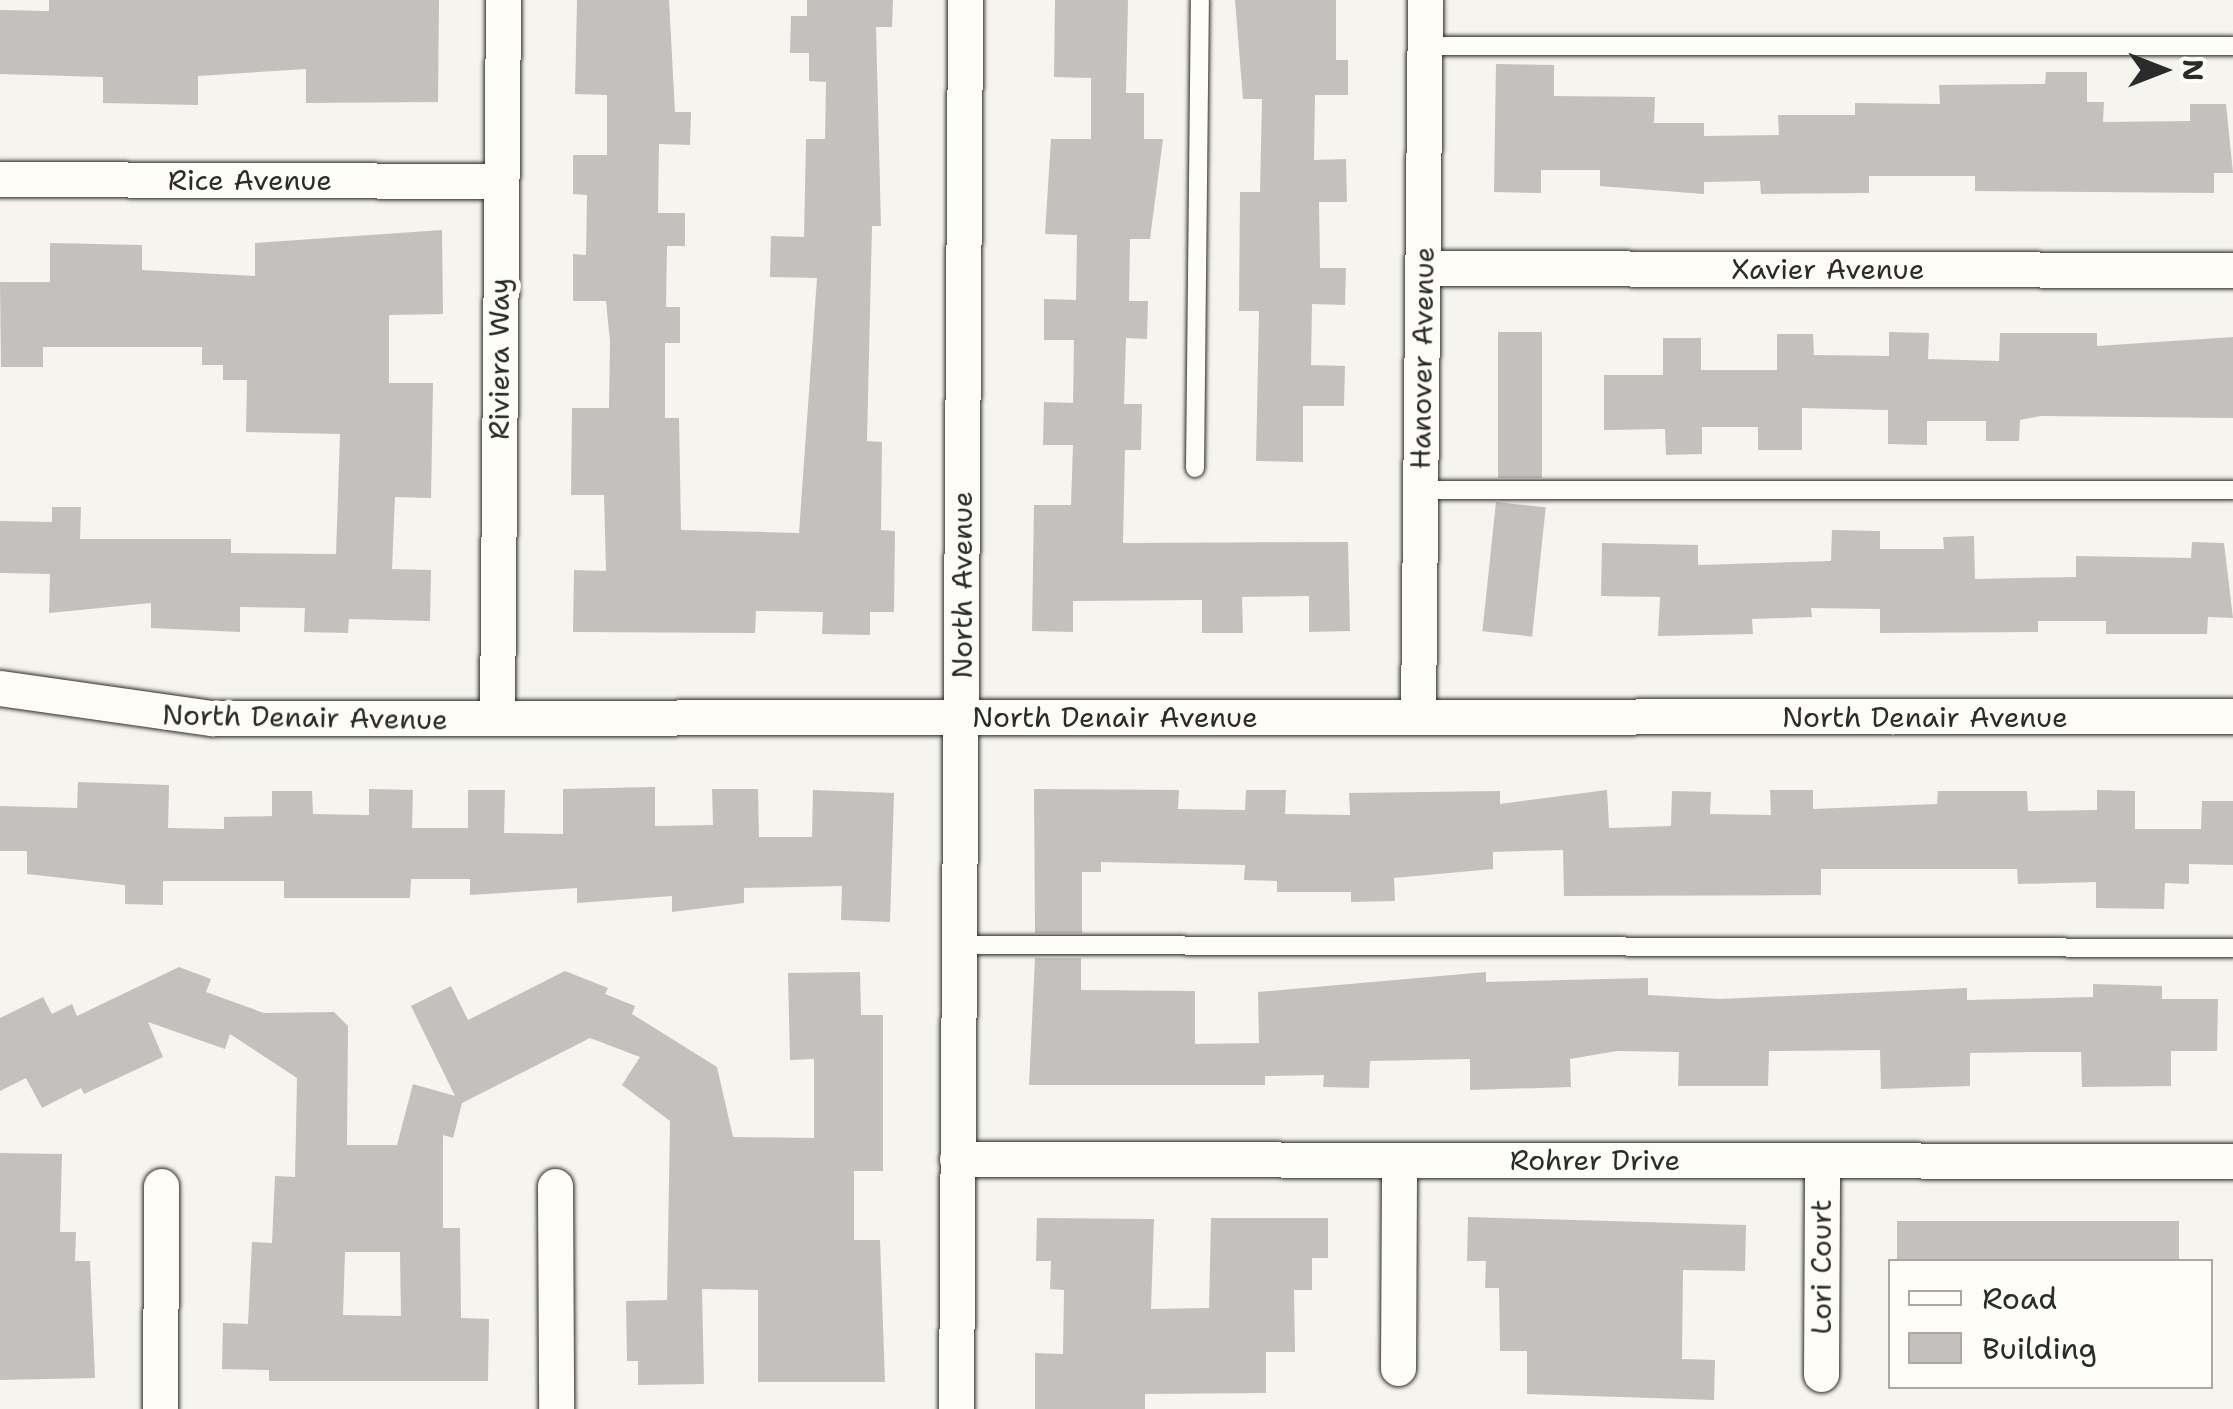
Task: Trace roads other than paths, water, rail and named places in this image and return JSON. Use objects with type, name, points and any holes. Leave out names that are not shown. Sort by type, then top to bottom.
[{"type":"street","name":"Riviera Way","points":[[498,718],[503,0]]},
{"type":"street","name":"North Avenue","points":[[956,1409],[965,0]]},
{"type":"street","name":"Hanover Avenue","points":[[1418,717],[1425,0]]},
{"type":"street","name":"Rice Avenue","points":[[0,179],[500,180]]},
{"type":"street","name":"Xavier Avenue","points":[[1423,268],[2233,270]]},
{"type":"street","name":"North Denair Avenue","points":[[0,688],[176,717],[2233,716]]},
{"type":"street","name":"Rohrer Drive","points":[[957,1159],[2233,1161]]},
{"type":"street","points":[[1398,1368],[1399,1160]]},
{"type":"street","name":"Lori Court","points":[[1820,1374],[1822,1160]]},
{"type":"street","points":[[160,1409],[161,1186]]},
{"type":"street","points":[[555,1186],[556,1409]]},
{"type":"lane","points":[[1194,468],[1200,0]]},
{"type":"lane","points":[[1424,46],[2233,46]]},
{"type":"lane","points":[[1420,490],[2233,490]]},
{"type":"lane","points":[[959,944],[2233,948]]}]
